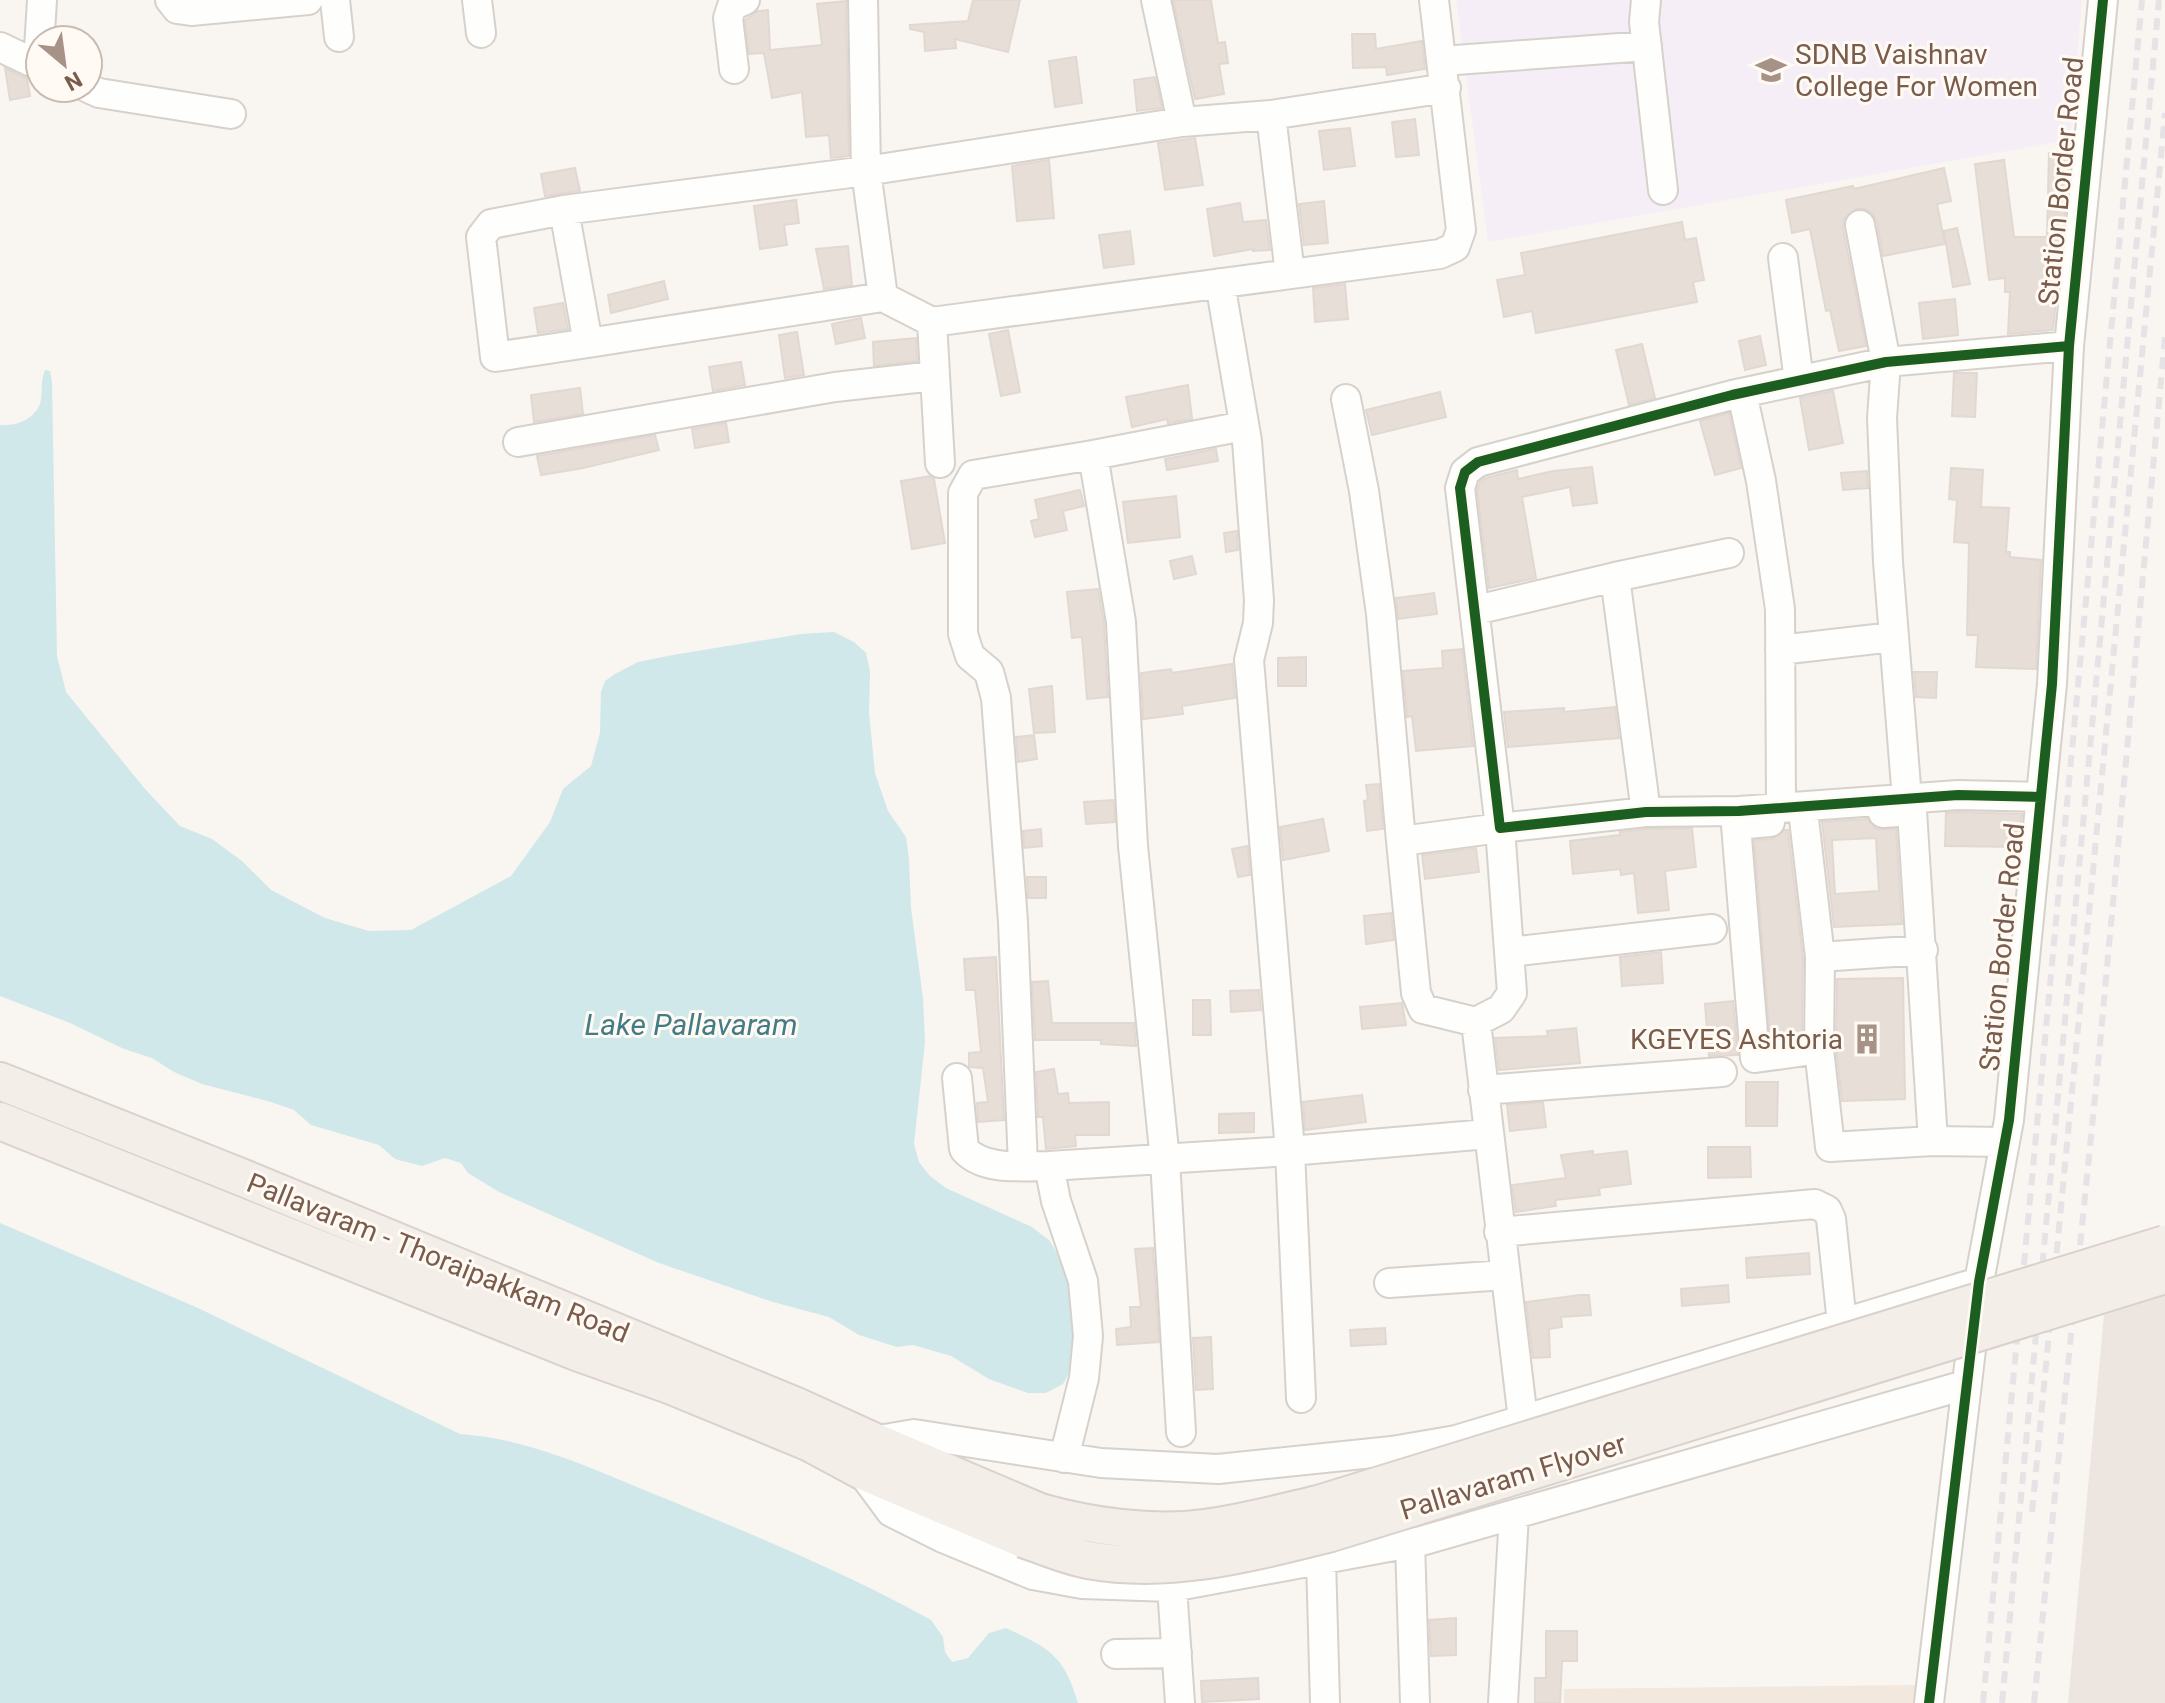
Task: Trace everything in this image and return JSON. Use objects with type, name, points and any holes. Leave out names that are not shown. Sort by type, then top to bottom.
[{"type":"main road","name":"Pallavaram - Thoraipakkam Road","points":[[0,1081],[796,1406],[866,1456]]},
{"type":"main road","name":"Pallavaram - Thoraipakkam Road","points":[[0,1121],[808,1442],[866,1456]]},
{"type":"main road","name":"Pallavaram Flyover","points":[[1031,1525],[1080,1523],[1124,1528],[1201,1528],[1289,1511],[2165,1245]]},
{"type":"main road","name":"Pallavaram Flyover","points":[[866,1456],[1031,1525],[1084,1560],[1126,1565],[1214,1561],[1331,1533],[2165,1275]]},
{"type":"street","points":[[41,24],[42,0]]},
{"type":"street","points":[[170,0],[177,9],[191,11],[308,0]]},
{"type":"street","points":[[335,0],[339,37]]},
{"type":"street","points":[[477,0],[481,33]]},
{"type":"street","points":[[734,69],[728,18],[732,6],[745,0]]},
{"type":"street","points":[[863,0],[866,171],[883,297]]},
{"type":"street","points":[[1156,0],[1182,122]]},
{"type":"street","points":[[1434,0],[1444,75],[1461,230],[1455,247],[1440,254],[932,322],[883,297],[495,357],[481,237],[491,224],[564,210],[866,171],[1182,122],[1271,115],[1444,75],[1647,46]]},
{"type":"street","points":[[1646,0],[1644,22],[1663,190]]},
{"type":"street","name":"Station Border Road","points":[[1929,1703],[1965,1385],[1979,1282],[2005,1142],[2041,797],[2052,684],[2069,346],[2103,0]]},
{"type":"street","points":[[0,47],[24,59]]},
{"type":"street","points":[[104,94],[231,114]]},
{"type":"street","points":[[1271,115],[1290,274]]},
{"type":"street","points":[[564,210],[588,343]]},
{"type":"street","points":[[1860,225],[1886,362],[1882,418],[1893,637],[1907,799]]},
{"type":"street","points":[[1783,258],[1799,381]]},
{"type":"street","points":[[1220,283],[1244,426],[1259,600],[1258,623],[1249,660],[1290,1151],[1301,1398]]},
{"type":"street","points":[[932,322],[940,463]]},
{"type":"street","points":[[1346,399],[1364,491],[1381,614],[1416,993],[1423,1009],[1476,1022],[1501,1009],[1512,993],[1500,828],[1460,488],[1465,472],[1478,462],[1742,393],[1886,362],[2069,346]]},
{"type":"street","points":[[518,442],[835,387],[934,376]]},
{"type":"street","points":[[1742,393],[1761,481],[1780,609],[1780,650],[1792,813],[1820,957],[1819,1049],[1830,1147],[1933,1141],[2005,1142]]},
{"type":"street","points":[[1064,1458],[1084,1378],[1088,1336],[1083,1281],[1056,1201],[1036,1166],[996,698],[989,672],[970,656],[963,634],[963,493],[973,475],[1244,426]]},
{"type":"street","points":[[1093,455],[1121,622],[1133,846],[1165,1160],[1181,1432]]},
{"type":"street","points":[[1476,610],[1729,553]]},
{"type":"street","points":[[1615,577],[1646,812]]},
{"type":"street","points":[[1780,650],[1893,637]]},
{"type":"street","points":[[1819,1049],[1755,1058],[1736,825],[1792,813],[1907,799],[1958,795],[2041,797]]},
{"type":"street","points":[[1401,841],[1646,812],[1912,811],[1933,1141]]},
{"type":"street","points":[[1509,952],[1712,929]]},
{"type":"street","points":[[1820,957],[1923,950]]},
{"type":"street","points":[[1476,1022],[1523,1420]]},
{"type":"street","points":[[1483,1090],[1722,1072]]},
{"type":"street","points":[[957,1078],[964,1149],[972,1158],[985,1163],[1036,1166],[1165,1160],[1488,1134]]},
{"type":"street","points":[[1499,1232],[1815,1204],[1827,1210],[1831,1219],[1842,1323]]},
{"type":"street","points":[[2165,1229],[2159,1230],[2165,1245]]},
{"type":"street","points":[[1389,1283],[1505,1275]]},
{"type":"street","points":[[1965,1385],[1410,1543],[1172,1587],[1082,1584],[1033,1575],[943,1538],[891,1512],[866,1456],[914,1434],[1064,1458],[1148,1467],[1218,1469],[1392,1451],[1456,1440],[1979,1282]]},
{"type":"street","points":[[1503,1703],[1514,1515]]},
{"type":"street","points":[[1410,1543],[1415,1703]]},
{"type":"street","points":[[1321,1559],[1325,1703]]},
{"type":"street","points":[[1172,1587],[1180,1703]]},
{"type":"street","points":[[1116,1654],[1177,1653]]},
{"type":"shaded area","name":"SDNB Vaishnav College For Women","points":[[1456,0],[2082,0],[2070,140],[1488,242]]},
{"type":"shaded area","points":[[2165,1296],[2165,1703],[2068,1703],[2104,1315]]},
{"type":"shaded area","points":[[1920,1685],[1919,1703],[1564,1703],[1564,1689]]},
{"type":"water","name":"Lake Pallavaram","points":[[45,370],[50,371],[52,382],[57,656],[66,692],[145,789],[180,826],[212,839],[242,861],[271,890],[325,918],[369,931],[411,930],[511,876],[550,822],[563,789],[591,766],[600,733],[601,692],[605,681],[638,662],[801,634],[834,632],[854,642],[866,653],[870,671],[869,712],[875,773],[888,811],[906,837],[911,908],[923,998],[925,1042],[914,1144],[919,1162],[930,1176],[946,1188],[1032,1227],[1050,1241],[1061,1261],[1072,1296],[1076,1339],[1071,1369],[1063,1384],[1046,1393],[1028,1393],[989,1379],[951,1356],[913,1345],[897,1347],[859,1335],[829,1317],[773,1302],[659,1263],[499,1192],[468,1173],[461,1163],[445,1158],[422,1166],[395,1159],[379,1145],[311,1125],[294,1110],[271,1102],[202,1084],[152,1058],[0,996],[0,425],[18,423],[33,414],[40,404]]},
{"type":"water","points":[[0,1223],[198,1308],[460,1434],[514,1443],[567,1459],[835,1571],[931,1620],[943,1637],[945,1652],[952,1662],[968,1658],[989,1633],[1006,1628],[1053,1655],[1067,1674],[1078,1703],[0,1703]]},
{"type":"building","points":[[973,0],[1020,0],[1008,52],[955,39],[956,48],[925,51],[924,32],[910,29],[910,25],[968,21]]},
{"type":"building","points":[[1173,0],[1211,0],[1218,43],[1225,42],[1228,63],[1219,64],[1224,94],[1195,99]]},
{"type":"building","points":[[846,1],[849,156],[831,158],[829,135],[806,137],[802,92],[772,98],[764,53],[749,54],[745,20],[758,11],[768,10],[770,50],[822,45],[817,4]]},
{"type":"building","points":[[1352,34],[1375,34],[1376,49],[1422,41],[1425,69],[1387,75],[1386,67],[1353,68]]},
{"type":"building","points":[[1076,57],[1082,103],[1055,107],[1049,61]]},
{"type":"building","points":[[5,68],[24,78],[24,97],[10,100]]},
{"type":"building","points":[[1155,77],[1162,108],[1137,111],[1134,80]]},
{"type":"building","points":[[1415,119],[1419,155],[1396,157],[1392,122]]},
{"type":"building","points":[[1350,128],[1355,166],[1324,170],[1319,131]]},
{"type":"building","points":[[1195,138],[1203,185],[1165,190],[1158,143]]},
{"type":"building","points":[[2049,153],[2071,154],[2053,330],[2008,334],[2010,292],[2005,292],[2005,278],[1989,280],[1975,164],[2004,160],[2014,237],[2047,237]]},
{"type":"building","points":[[1049,160],[1054,218],[1017,221],[1012,166]]},
{"type":"building","points":[[575,168],[580,191],[545,196],[541,174]]},
{"type":"building","points":[[1944,168],[1951,201],[1937,204],[1945,244],[1883,256],[1877,222],[1872,213],[1856,209],[1844,219],[1843,228],[1866,346],[1839,351],[1830,310],[1826,311],[1810,229],[1792,233],[1786,200],[1853,186],[1854,189]]},
{"type":"building","points":[[796,200],[799,223],[784,225],[787,245],[760,249],[754,206]]},
{"type":"building","points":[[1324,201],[1328,243],[1304,245],[1299,204]]},
{"type":"building","points":[[1240,203],[1243,222],[1266,220],[1270,250],[1253,249],[1214,256],[1207,209]]},
{"type":"building","points":[[1682,222],[1685,240],[1696,238],[1704,280],[1693,282],[1697,302],[1536,333],[1532,311],[1504,317],[1497,280],[1525,275],[1521,253]]},
{"type":"building","points":[[1957,228],[1970,284],[1953,287],[1944,231]]},
{"type":"building","points":[[1130,231],[1134,264],[1104,268],[1099,235]]},
{"type":"building","points":[[848,246],[852,285],[824,289],[816,249]]},
{"type":"building","points":[[664,281],[668,299],[611,313],[608,295]]},
{"type":"building","points":[[1345,284],[1348,319],[1315,322],[1313,288]]},
{"type":"building","points":[[1955,299],[1958,335],[1923,339],[1919,303]]},
{"type":"building","points":[[563,303],[568,329],[538,333],[534,308]]},
{"type":"building","points":[[861,318],[865,338],[836,344],[832,324]]},
{"type":"building","points":[[1008,330],[1020,392],[1001,396],[989,334]]},
{"type":"building","points":[[797,332],[804,375],[785,378],[779,335]]},
{"type":"building","points":[[1760,336],[1766,365],[1745,370],[1739,341]]},
{"type":"building","points":[[916,338],[917,361],[874,366],[873,342]]},
{"type":"building","points":[[1642,344],[1655,398],[1629,405],[1616,350]]},
{"type":"building","points":[[741,362],[745,385],[713,391],[709,367]]},
{"type":"building","points":[[1954,373],[1977,373],[1975,417],[1952,416]]},
{"type":"building","points":[[1188,385],[1192,419],[1168,423],[1167,419],[1132,427],[1126,397]]},
{"type":"building","points":[[580,388],[583,414],[534,422],[531,395]]},
{"type":"building","points":[[1833,391],[1843,443],[1809,450],[1800,398]]},
{"type":"building","points":[[1440,392],[1446,417],[1372,435],[1366,410]]},
{"type":"building","points":[[1729,413],[1741,468],[1715,475],[1700,421]]},
{"type":"building","points":[[726,423],[729,442],[695,448],[692,429]]},
{"type":"building","points":[[655,435],[659,450],[541,475],[537,456]]},
{"type":"building","points":[[1216,449],[1218,461],[1167,470],[1165,459]]},
{"type":"building","points":[[1592,467],[1597,503],[1573,506],[1570,487],[1522,497],[1536,578],[1489,588],[1477,490],[1480,482],[1517,470],[1518,479]]},
{"type":"building","points":[[1951,468],[1983,470],[1981,507],[2009,508],[2006,552],[2010,552],[2010,557],[2041,560],[2036,669],[1976,667],[1978,635],[1967,635],[1969,543],[1954,542],[1957,500],[1949,499]]},
{"type":"building","points":[[1867,471],[1868,488],[1843,490],[1841,473]]},
{"type":"building","points":[[930,476],[934,479],[945,543],[912,549],[901,481]]},
{"type":"building","points":[[1080,490],[1084,506],[1063,511],[1067,530],[1035,537],[1031,521],[1039,519],[1035,500]]},
{"type":"building","points":[[1176,496],[1180,537],[1128,543],[1123,502]]},
{"type":"building","points":[[1237,531],[1238,550],[1226,552],[1224,533]]},
{"type":"building","points":[[1192,556],[1196,574],[1174,579],[1170,561]]},
{"type":"building","points":[[1098,589],[1104,624],[1108,697],[1087,699],[1082,637],[1072,638],[1067,592]]},
{"type":"building","points":[[1434,593],[1437,614],[1398,619],[1396,598]]},
{"type":"building","points":[[1462,649],[1473,746],[1416,751],[1412,716],[1407,717],[1403,671],[1443,668],[1442,651]]},
{"type":"building","points":[[1306,657],[1306,686],[1278,686],[1278,658]]},
{"type":"building","points":[[1232,664],[1235,698],[1182,706],[1183,714],[1143,719],[1141,673],[1171,669],[1172,673]]},
{"type":"building","points":[[1914,672],[1937,672],[1936,698],[1916,697]]},
{"type":"building","points":[[1052,686],[1055,732],[1034,733],[1029,689]]},
{"type":"building","points":[[1615,707],[1619,738],[1508,747],[1504,712],[1564,708],[1564,712]]},
{"type":"building","points":[[1034,735],[1037,759],[1018,762],[1016,737]]},
{"type":"building","points":[[1379,784],[1383,829],[1367,831],[1366,785]]},
{"type":"building","points":[[1114,800],[1115,822],[1086,824],[1084,802]]},
{"type":"building","points":[[1946,813],[2022,814],[2019,847],[1945,846]]},
{"type":"building","points":[[1323,819],[1329,851],[1283,860],[1280,827]]},
{"type":"building","points":[[1867,819],[1876,829],[1896,829],[1902,924],[1834,927],[1822,822]],"holes":[[[1876,838],[1879,891],[1835,894],[1832,840]]]},
{"type":"building","points":[[1692,828],[1696,867],[1665,871],[1669,910],[1638,913],[1634,873],[1621,875],[1620,869],[1573,874],[1570,841],[1647,829]]},
{"type":"building","points":[[1041,829],[1042,846],[1024,848],[1023,831]]},
{"type":"building","points":[[1788,830],[1803,958],[1802,1034],[1770,1039],[1754,840],[1772,839]]},
{"type":"building","points":[[1248,846],[1250,875],[1238,877],[1232,849]]},
{"type":"building","points":[[1476,848],[1479,872],[1425,879],[1422,855]]},
{"type":"building","points":[[1027,877],[1046,877],[1046,898],[1028,898]]},
{"type":"building","points":[[1391,913],[1394,940],[1366,944],[1364,916]]},
{"type":"building","points":[[1661,952],[1663,983],[1622,986],[1620,957]]},
{"type":"building","points":[[996,957],[1004,1120],[978,1122],[977,1103],[988,1102],[983,1068],[969,1067],[969,1053],[981,1052],[975,990],[966,990],[964,959]]},
{"type":"building","name":"KGEYES Ashtoria","points":[[1903,978],[1905,1099],[1842,1101],[1836,1048],[1837,979]]},
{"type":"building","points":[[1048,981],[1052,1023],[1134,1023],[1136,1046],[1101,1044],[1101,1040],[1035,1040],[1032,982]]},
{"type":"building","points":[[1259,990],[1261,1010],[1231,1012],[1230,991]]},
{"type":"building","points":[[1193,1000],[1210,1000],[1211,1035],[1193,1035]]},
{"type":"building","points":[[1733,1001],[1738,1055],[1709,1056],[1705,1004]]},
{"type":"building","points":[[1402,1003],[1406,1025],[1362,1029],[1360,1007]]},
{"type":"building","points":[[1576,1028],[1580,1063],[1499,1070],[1495,1038],[1548,1036],[1547,1031]]},
{"type":"building","points":[[1054,1069],[1058,1094],[1068,1093],[1069,1103],[1109,1102],[1109,1135],[1075,1135],[1076,1146],[1046,1149],[1043,1117],[1038,1117],[1036,1072]]},
{"type":"building","points":[[1746,1082],[1778,1082],[1777,1126],[1746,1126]]},
{"type":"building","points":[[1362,1095],[1366,1122],[1305,1130],[1303,1102]]},
{"type":"building","points":[[1543,1102],[1546,1127],[1510,1131],[1507,1105]]},
{"type":"building","points":[[1254,1113],[1254,1132],[1219,1133],[1219,1114]]},
{"type":"building","points":[[1708,1147],[1750,1147],[1751,1177],[1708,1178]]},
{"type":"building","points":[[1593,1151],[1593,1155],[1627,1151],[1631,1184],[1599,1188],[1600,1195],[1555,1200],[1556,1206],[1516,1212],[1512,1185],[1566,1178],[1561,1155]]},
{"type":"building","points":[[1153,1248],[1159,1342],[1117,1345],[1116,1329],[1131,1327],[1130,1307],[1141,1307],[1135,1249]]},
{"type":"building","points":[[1809,1253],[1810,1274],[1747,1278],[1746,1258]]},
{"type":"building","points":[[1728,1285],[1729,1302],[1682,1306],[1681,1289]]},
{"type":"building","points":[[1589,1295],[1591,1315],[1561,1317],[1562,1327],[1549,1329],[1550,1357],[1533,1358],[1526,1302]]},
{"type":"building","points":[[1385,1328],[1386,1344],[1351,1346],[1350,1330]]},
{"type":"building","points":[[1211,1337],[1213,1389],[1196,1390],[1193,1338]]},
{"type":"building","points":[[1456,1618],[1456,1655],[1431,1656],[1429,1620]]},
{"type":"building","points":[[1546,1631],[1577,1631],[1577,1661],[1562,1661],[1560,1703],[1535,1703],[1535,1678],[1546,1678]]},
{"type":"building","points":[[1258,1678],[1259,1699],[1202,1702],[1201,1681]]},
{"type":"railway","points":[[1983,1703],[2142,0]]},
{"type":"railway","points":[[2002,1703],[2159,0]]},
{"type":"railway","points":[[2032,1512],[2165,113]]},
{"type":"railway","points":[[2034,1703],[2096,1087],[2165,337]]},
{"type":"cycle path","points":[[1929,1703],[1979,1282],[2009,1120],[2052,684],[2069,346],[2103,0]]},
{"type":"cycle path","points":[[2041,797],[1958,795],[1739,811],[1646,812],[1500,828],[1460,488],[1465,472],[1478,462],[1732,395],[1886,362],[2069,346]]},
{"type":"place","name":"SDNB Vaishnav College For Women","points":[[1771,70]]},
{"type":"place","name":"KGEYES Ashtoria","points":[[1867,1039]]}]
